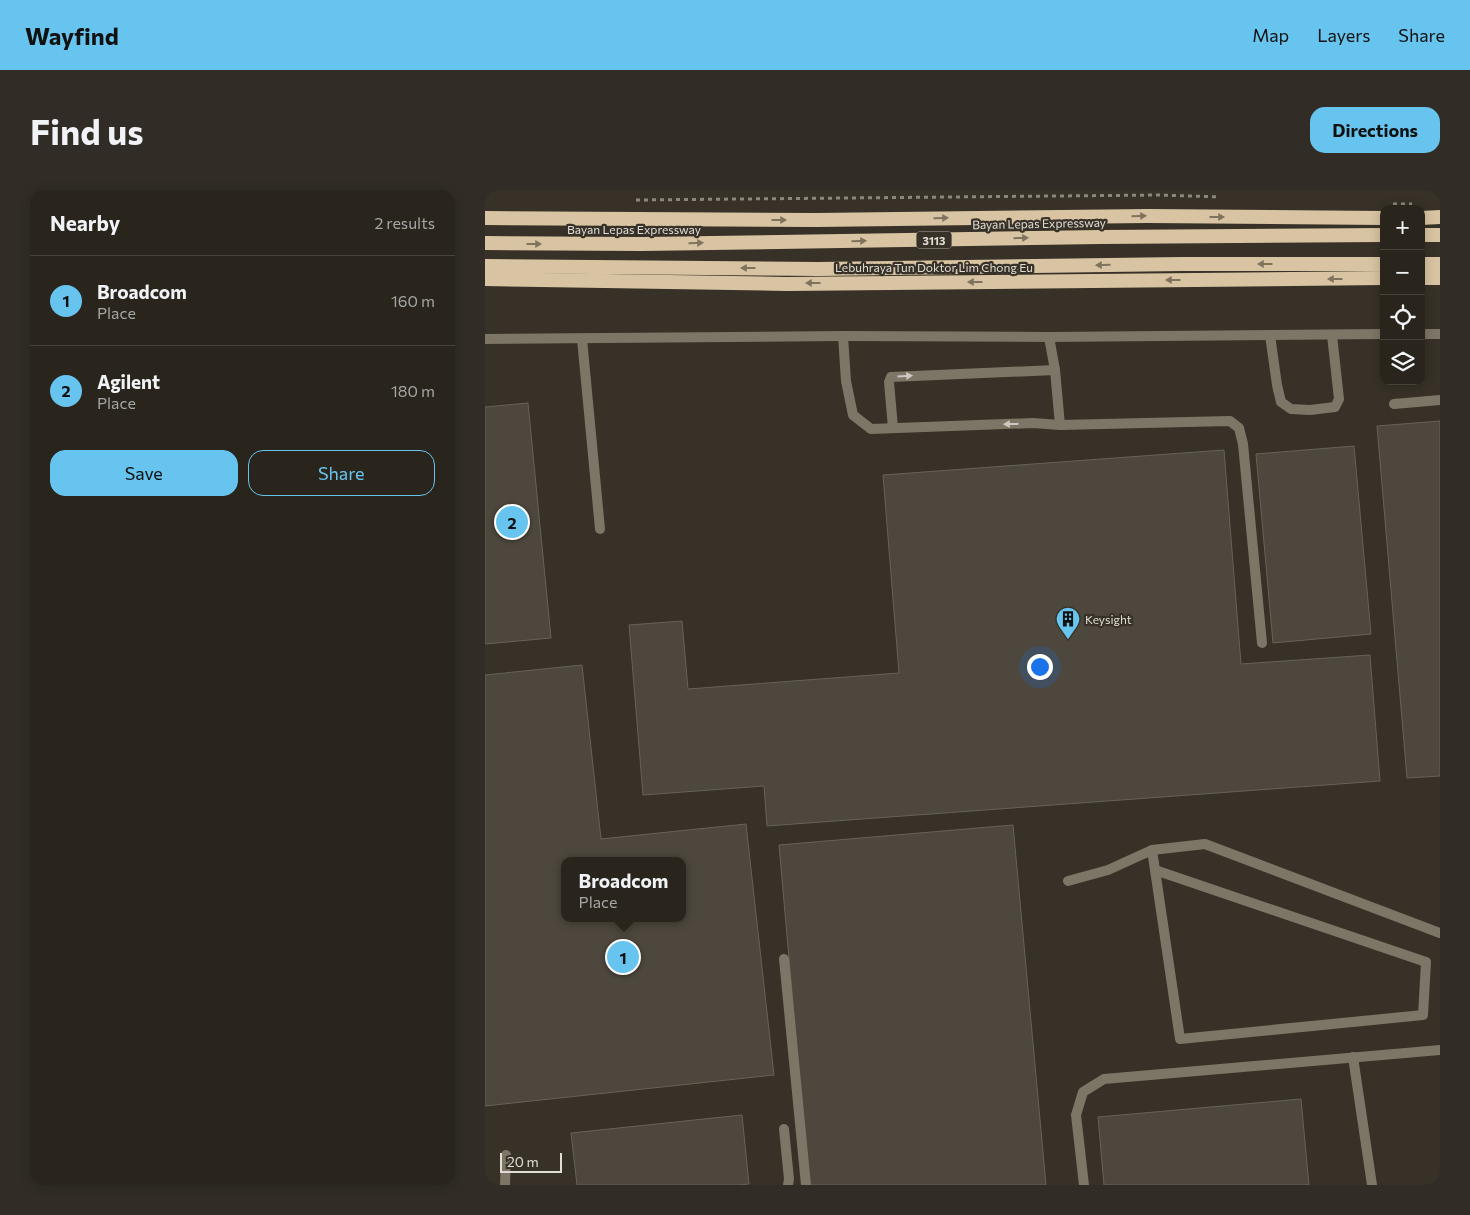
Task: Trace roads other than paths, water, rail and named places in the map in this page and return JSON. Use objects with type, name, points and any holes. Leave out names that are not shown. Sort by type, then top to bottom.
[{"type":"highway","name":"3113","points":[[485,218],[816,220],[1380,211]]},
{"type":"highway","points":[[1425,218],[1440,217]]},
{"type":"highway","name":"Bayan Lepas Expressway","points":[[485,243],[641,244],[1380,235]]},
{"type":"highway","points":[[1425,235],[1440,235]]},
{"type":"highway","name":"3113","points":[[485,266],[818,269],[1181,264],[1380,264]]},
{"type":"highway","points":[[1425,264],[1440,264]]},
{"type":"highway","name":"Lebuhraya Tun Doktor Lim Chong Eu","points":[[485,279],[787,284],[1380,278]]},
{"type":"highway","points":[[1425,278],[1440,278]]},
{"type":"street","points":[[485,339],[1380,334]]},
{"type":"street","points":[[1425,334],[1440,334]]},
{"type":"street","points":[[1270,335],[1281,402],[1291,409],[1310,410],[1335,407],[1339,399],[1332,335]]},
{"type":"street","points":[[843,336],[845,381],[853,415],[871,429],[1014,424],[1060,425],[1230,421],[1239,428],[1243,444],[1262,643]]},
{"type":"street","points":[[1049,337],[1055,370],[1060,425]]},
{"type":"street","points":[[582,339],[600,529]]},
{"type":"street","points":[[893,428],[889,382],[891,377],[1055,370]]},
{"type":"street","points":[[1394,404],[1440,400]]},
{"type":"street","points":[[1068,881],[1108,870],[1152,850],[1205,844],[1440,933]]},
{"type":"street","points":[[1152,850],[1180,1039],[1423,1015],[1426,962],[1155,870]]},
{"type":"street","points":[[783,959],[806,1185]]},
{"type":"street","points":[[1085,1185],[1076,1114],[1083,1092],[1104,1079],[1440,1050]]},
{"type":"street","points":[[1353,1057],[1372,1185]]},
{"type":"street","points":[[784,1129],[788,1185]]},
{"type":"street","points":[[505,1185],[506,1155]]},
{"type":"place","name":"Agilent","points":[[512,522]]},
{"type":"place","name":"Keysight","points":[[1068,640]]},
{"type":"place","name":"Broadcom","points":[[623,957]]}]
